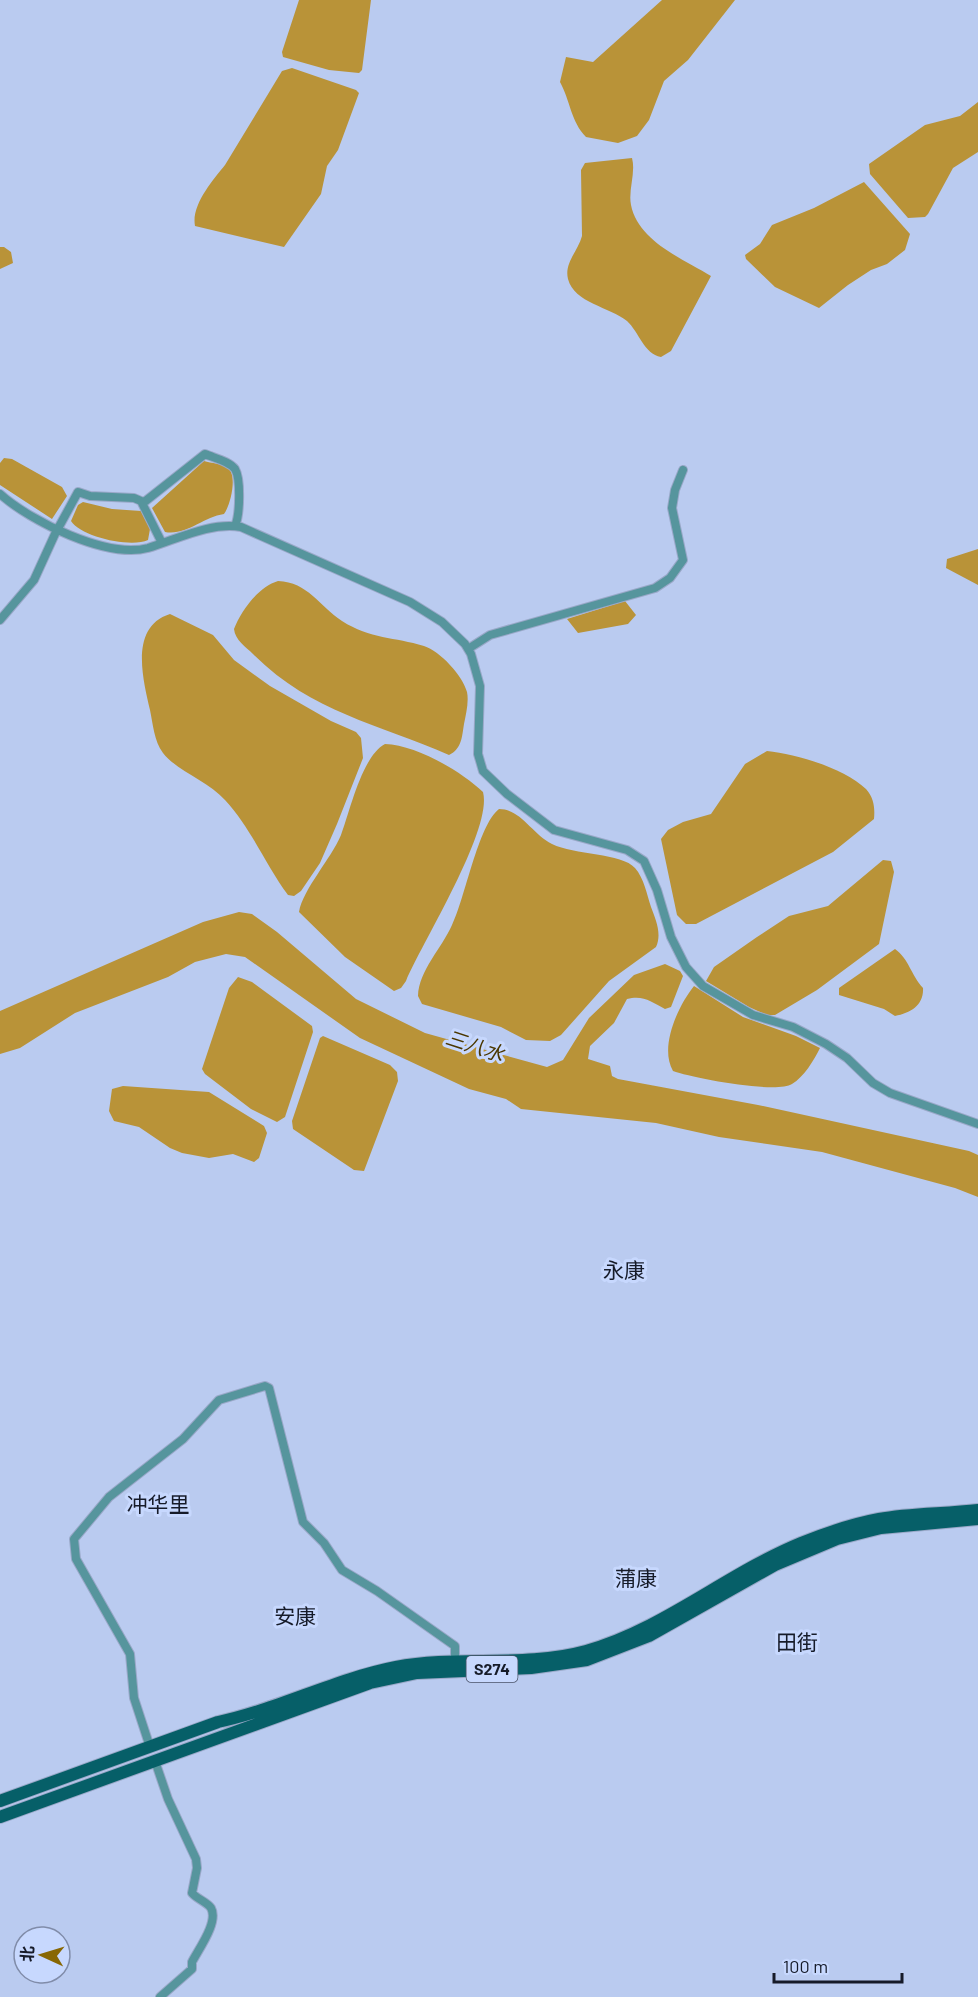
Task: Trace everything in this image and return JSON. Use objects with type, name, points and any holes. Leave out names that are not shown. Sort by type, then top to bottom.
[{"type":"main road","name":"S274","points":[[0,1801],[218,1722],[252,1715],[368,1674],[416,1664],[530,1659],[584,1651],[645,1628],[770,1557],[834,1531],[879,1519],[978,1509]]},
{"type":"main road","name":"S274","points":[[0,1817],[348,1689],[396,1676],[435,1671],[531,1668],[587,1660],[649,1636],[775,1565],[837,1539],[880,1528],[978,1519]]},
{"type":"main road","points":[[150,1746],[154,1761]]},
{"type":"street","points":[[143,503],[205,454],[228,464],[236,472],[240,509],[235,526]]},
{"type":"street","points":[[468,649],[490,635],[655,588],[670,578],[683,560],[683,548],[672,508],[675,490],[683,470]]},
{"type":"street","points":[[0,620],[34,580],[78,492],[90,496],[134,498],[143,503],[162,543]]},
{"type":"street","points":[[0,494],[13,504],[58,529],[111,548],[140,549],[218,525],[235,526],[410,602],[442,622],[468,649],[480,686],[477,748],[483,771],[507,794],[554,831],[627,850],[644,861],[657,890],[671,937],[695,979],[710,992],[753,1015],[793,1027],[826,1044],[847,1058],[867,1078],[890,1093],[978,1124]]},
{"type":"street","points":[[150,1746],[134,1698],[130,1654],[76,1559],[74,1539],[109,1497],[183,1439],[219,1400],[228,1395],[265,1386],[269,1388],[303,1522],[324,1543],[342,1570],[377,1591],[455,1646],[455,1661]]},
{"type":"street","points":[[154,1761],[168,1799],[196,1859],[197,1868],[192,1893],[210,1906],[212,1912],[211,1925],[192,1962],[192,1969],[160,1997]]},
{"type":"shaded area","points":[[299,0],[371,0],[362,70],[359,73],[329,70],[283,57],[282,52]]},
{"type":"shaded area","points":[[662,0],[735,0],[688,60],[664,81],[649,120],[637,136],[618,143],[586,137],[577,125],[560,82],[566,57],[593,62]]},
{"type":"shaded area","points":[[292,68],[359,93],[338,150],[327,166],[321,194],[284,247],[195,226],[196,210],[204,193],[225,165],[282,71]]},
{"type":"shaded area","points":[[978,102],[978,152],[953,168],[925,217],[908,218],[870,174],[869,164],[925,125],[960,116]]},
{"type":"shaded area","points":[[632,158],[630,193],[635,218],[652,239],[663,248],[711,276],[671,351],[661,357],[650,352],[627,321],[577,294],[567,273],[582,236],[581,170],[585,163]]},
{"type":"shaded area","points":[[864,182],[910,234],[905,250],[887,264],[871,270],[819,308],[775,287],[746,259],[745,255],[760,244],[772,225],[814,208]]},
{"type":"shaded area","points":[[0,247],[11,252],[13,263],[0,269]]},
{"type":"shaded area","points":[[4,458],[12,459],[62,487],[67,496],[52,519],[0,485],[0,463]]},
{"type":"shaded area","points":[[204,461],[228,468],[231,472],[233,484],[231,498],[224,514],[187,529],[165,532],[152,508]]},
{"type":"shaded area","points":[[83,502],[112,509],[141,511],[150,529],[148,540],[130,543],[107,540],[76,527],[71,521],[78,505]]},
{"type":"shaded area","points":[[978,549],[978,585],[946,568],[947,559]]},
{"type":"shaded area","points":[[278,581],[288,582],[305,590],[352,627],[424,646],[444,659],[461,679],[467,692],[463,733],[457,749],[449,755],[346,715],[298,690],[275,674],[244,646],[235,633],[237,622],[257,594]]},
{"type":"shaded area","points":[[625,601],[636,615],[628,624],[578,633],[567,619]]},
{"type":"shaded area","points":[[170,614],[213,635],[234,660],[270,686],[331,721],[356,732],[361,738],[363,758],[337,824],[320,863],[301,891],[294,896],[288,895],[243,822],[225,800],[169,759],[158,743],[144,684],[142,655],[149,630],[157,621]]},
{"type":"shaded area","points":[[385,744],[410,749],[437,760],[483,792],[483,809],[478,832],[468,858],[406,981],[401,988],[394,991],[345,957],[299,912],[311,884],[341,835],[363,772],[377,750]]},
{"type":"shaded area","points":[[767,751],[819,763],[857,781],[871,796],[874,819],[833,852],[696,924],[686,924],[677,915],[661,839],[668,830],[683,822],[711,814],[745,764]]},
{"type":"shaded area","points":[[499,809],[514,813],[545,840],[561,848],[620,859],[629,863],[641,877],[658,927],[656,947],[609,981],[561,1035],[550,1041],[526,1040],[501,1027],[422,1004],[418,996],[422,977],[448,934],[457,913],[478,846],[491,818]]},
{"type":"shaded area","points":[[883,860],[891,861],[894,872],[879,944],[817,990],[775,1015],[767,1015],[706,981],[714,967],[757,937],[789,916],[828,906]]},
{"type":"shaded area","points":[[239,912],[252,914],[277,932],[356,999],[425,1033],[547,1067],[563,1060],[589,1018],[634,975],[665,964],[680,971],[683,976],[671,1007],[665,1009],[643,999],[627,999],[614,1023],[590,1046],[588,1059],[610,1066],[612,1076],[618,1079],[758,1105],[969,1151],[978,1155],[978,1197],[955,1188],[822,1152],[719,1137],[656,1123],[521,1109],[506,1099],[469,1089],[360,1038],[245,957],[226,954],[195,962],[168,977],[75,1013],[20,1048],[0,1054],[0,1011],[203,922]]},
{"type":"shaded area","points":[[895,949],[904,957],[923,988],[919,1004],[906,1013],[895,1016],[884,1009],[839,995],[839,988]]},
{"type":"shaded area","points":[[238,977],[252,982],[312,1026],[313,1032],[285,1117],[277,1122],[251,1109],[205,1074],[202,1069],[229,988]]},
{"type":"shaded area","points":[[694,986],[743,1017],[796,1036],[820,1048],[801,1077],[783,1087],[769,1087],[715,1081],[673,1071],[669,1061],[669,1039],[682,1004]]},
{"type":"shaded area","points":[[323,1036],[390,1065],[397,1072],[398,1081],[364,1171],[354,1170],[293,1129],[292,1121],[320,1038]]},
{"type":"shaded area","points":[[123,1086],[209,1092],[264,1126],[267,1133],[259,1158],[254,1162],[233,1154],[209,1158],[182,1153],[170,1148],[139,1127],[114,1121],[109,1111],[112,1089]]},
{"type":"district","name":"永康","points":[[624,1271]]},
{"type":"district","name":"冲华里","points":[[158,1505]]},
{"type":"district","name":"蒲康","points":[[636,1579]]},
{"type":"district","name":"安康","points":[[295,1617]]},
{"type":"district","name":"田街","points":[[797,1643]]},
{"type":"water label","name":"三八水","points":[[475,1046]]}]
